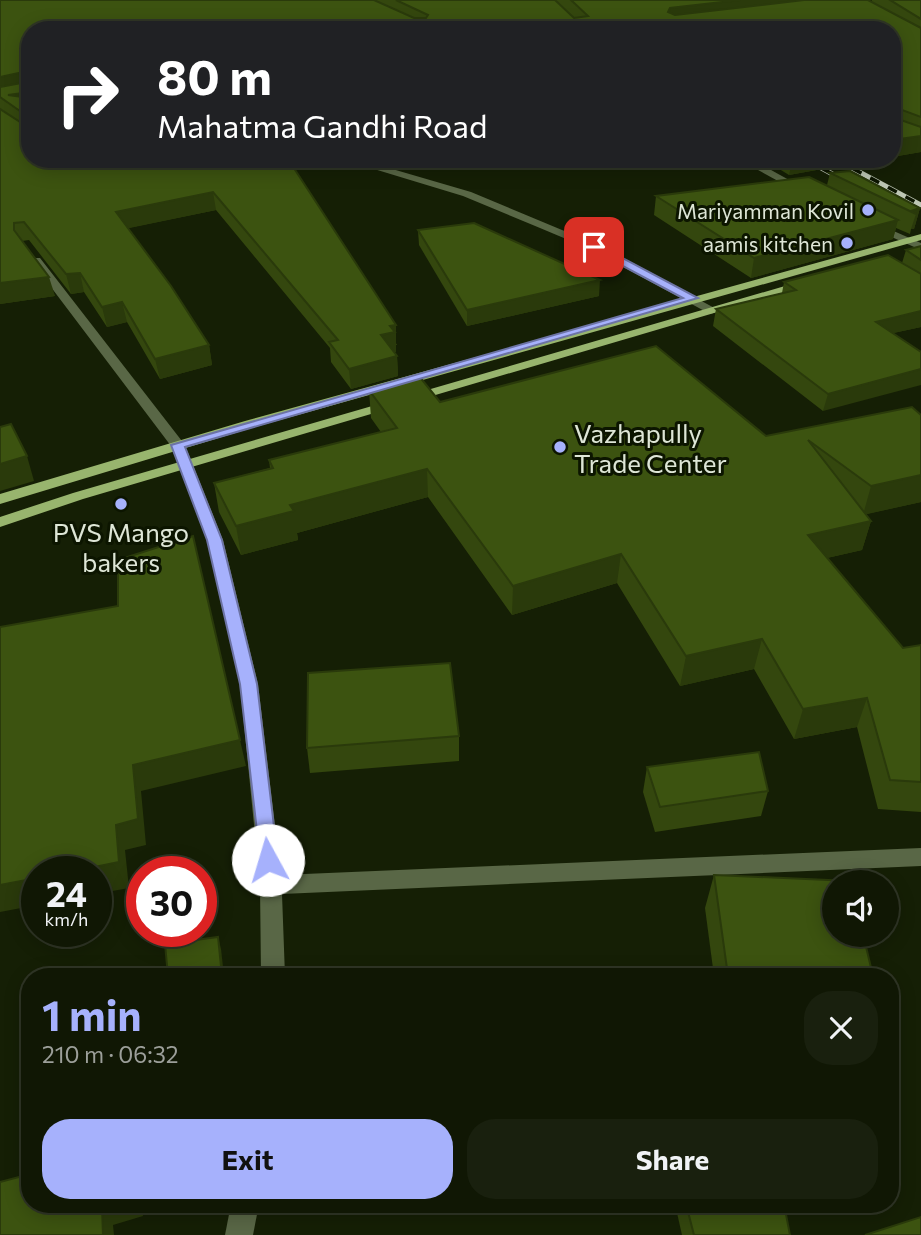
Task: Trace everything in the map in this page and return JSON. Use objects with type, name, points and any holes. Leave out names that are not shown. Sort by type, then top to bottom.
[{"type":"main road","points":[[0,499],[178,445],[692,298],[914,239]]},
{"type":"main road","points":[[0,522],[185,465],[832,278]]},
{"type":"street","points":[[377,168],[467,194],[594,247],[714,311]]},
{"type":"street","points":[[760,168],[812,195]]},
{"type":"street","points":[[860,218],[914,239],[921,247]]},
{"type":"street","points":[[25,245],[178,445],[215,540],[248,684],[271,885],[273,968]]},
{"type":"street","points":[[271,885],[921,857]]},
{"type":"street","points":[[239,1235],[243,1213]]},
{"type":"building","points":[[0,0],[374,0],[414,18],[426,18],[428,15],[396,0],[555,0],[574,18],[588,16],[571,0],[740,0],[670,8],[668,12],[675,15],[804,0],[868,0],[921,28],[921,117],[901,110],[901,21],[21,21],[21,72],[0,77]]},
{"type":"building","points":[[890,0],[921,0],[921,19]]},
{"type":"building","points":[[21,83],[21,93],[8,95],[21,97],[21,112],[0,97],[0,87]]},
{"type":"building","points":[[0,109],[21,122],[21,168],[294,168],[396,325],[390,326],[395,332],[381,335],[397,356],[349,369],[329,342],[338,340],[213,192],[116,212],[171,286],[209,345],[155,359],[122,302],[102,307],[80,273],[66,274],[24,222],[14,223],[14,230],[49,277],[0,283]]},
{"type":"building","points":[[901,120],[921,127],[921,136],[901,139]]},
{"type":"building","points":[[850,171],[920,208],[911,211],[916,214],[830,173]]},
{"type":"building","points":[[809,177],[898,220],[754,258],[656,196]]},
{"type":"building","points":[[474,223],[600,280],[467,310],[418,230]]},
{"type":"building","points":[[921,246],[921,260],[906,250]]},
{"type":"building","points":[[888,255],[921,274],[921,311],[876,322],[921,352],[921,369],[828,394],[716,309],[796,290],[784,282]]},
{"type":"building","points":[[656,346],[766,436],[912,407],[921,415],[921,475],[871,486],[808,440],[871,521],[808,535],[903,648],[921,645],[921,782],[890,780],[867,698],[803,709],[762,639],[686,656],[621,554],[513,586],[427,469],[290,505],[294,511],[236,526],[214,483],[273,468],[269,460],[397,428],[369,390],[419,376],[440,402]]},
{"type":"building","points":[[11,424],[27,456],[0,464],[0,427]]},
{"type":"building","points":[[193,536],[240,740],[133,765],[138,819],[116,825],[119,862],[112,863],[112,856],[21,856],[21,881],[0,885],[0,627],[118,606],[118,560]]},
{"type":"building","points":[[450,663],[459,736],[307,748],[308,673]]},
{"type":"building","points":[[759,752],[768,791],[660,807],[647,767]]},
{"type":"building","points":[[714,875],[822,880],[822,947],[866,947],[871,968],[727,968]]},
{"type":"building","points":[[218,937],[221,968],[167,968],[165,947],[217,947]]},
{"type":"building","points":[[21,1176],[21,1213],[102,1213],[103,1235],[0,1235],[0,1182]]},
{"type":"building","points":[[688,1213],[786,1213],[790,1235],[694,1235]]},
{"type":"building","points":[[921,1217],[921,1235],[865,1235]]},
{"type":"railway","points":[[821,168],[847,182]]},
{"type":"railway","points":[[852,168],[921,205]]},
{"type":"place","name":"Mariyamman Kovil","points":[[868,210]]},
{"type":"place","name":"aamis kitchen","points":[[847,243]]},
{"type":"place","name":"Vazhapully Trade Center","points":[[560,447]]},
{"type":"place","name":"PVS Mango bakers","points":[[121,504]]},
{"type":"route","points":[[268,860],[248,684],[215,540],[178,445],[692,298],[594,247]]}]
